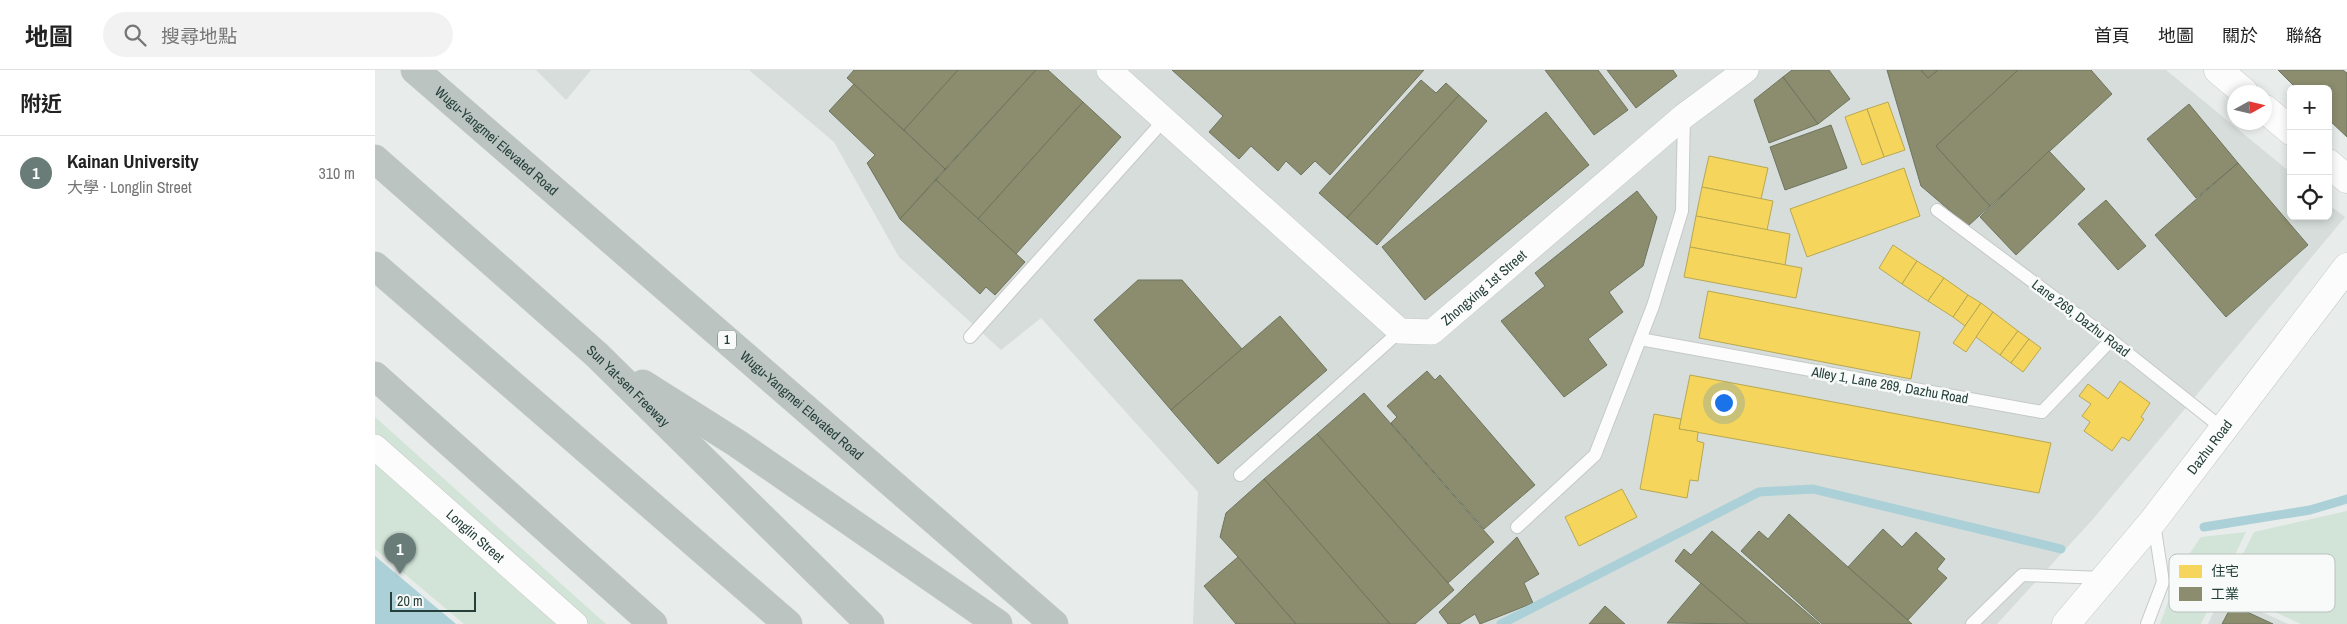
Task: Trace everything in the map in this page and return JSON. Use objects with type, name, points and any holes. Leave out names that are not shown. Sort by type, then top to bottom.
[{"type":"highway","name":"Wugu-Yangmei Elevated Road","points":[[415,70],[1050,620]]},
{"type":"highway","name":"Sun Yat-sen Freeway","points":[[375,159],[597,356],[870,624]]},
{"type":"highway","points":[[375,266],[788,624]]},
{"type":"highway","points":[[597,356],[739,444],[998,624]]},
{"type":"highway","points":[[375,376],[653,624]]},
{"type":"main road","points":[[2218,70],[2236,85]]},
{"type":"main road","points":[[2272,115],[2289,130]]},
{"type":"main road","points":[[2332,166],[2347,179]]},
{"type":"main road","name":"Dazhu Road","points":[[2066,624],[2153,521],[2222,428],[2347,268]]},
{"type":"street","points":[[1109,70],[1400,331]]},
{"type":"street","name":"Zhongxing 1st Street","points":[[1400,331],[1432,332],[1684,116],[1746,70]]},
{"type":"street","name":"Longlin Street","points":[[375,447],[575,624]]},
{"type":"lane","points":[[1517,527],[1595,455],[1653,306],[1682,211],[1684,116]]},
{"type":"lane","points":[[970,337],[1165,119]]},
{"type":"lane","name":"Lane 269, Dazhu Road","points":[[1937,210],[2111,340],[2222,428]]},
{"type":"lane","points":[[1240,475],[1400,331]]},
{"type":"lane","name":"Alley 1, Lane 269, Dazhu Road","points":[[1640,339],[2041,412],[2111,340]]},
{"type":"lane","points":[[2147,624],[2163,582],[2153,521]]},
{"type":"lane","points":[[1972,624],[2022,575],[2105,578]]},
{"type":"shaded area","points":[[536,70],[591,70],[566,100]]},
{"type":"shaded area","points":[[749,70],[2166,70],[2227,120],[2227,130],[2239,130],[2287,170],[2287,220],[2332,220],[2332,207],[2345,217],[2093,519],[1997,624],[1193,624],[1198,492],[1041,318],[1001,350],[899,257],[834,142]]},
{"type":"shaded area","points":[[2214,612],[2262,612],[2288,624],[2208,624]]},
{"type":"green space","points":[[375,417],[606,624],[464,624],[375,549]]},
{"type":"green space","points":[[2347,511],[2347,624],[2301,624],[2275,612],[2335,612],[2335,554],[2243,554],[2254,532]]},
{"type":"green space","points":[[2246,532],[2235,554],[2189,554],[2201,537]]},
{"type":"green space","points":[[2169,599],[2169,612],[2207,612],[2201,624],[2160,624]]},
{"type":"water","points":[[375,556],[456,624],[375,624]]},
{"type":"building: 住宅","points":[[1888,102],[1905,150],[1884,157],[1867,109]]},
{"type":"building: 住宅","points":[[1867,109],[1884,157],[1862,165],[1845,117]]},
{"type":"building: 住宅","points":[[1709,156],[1768,168],[1761,199],[1702,187]]},
{"type":"building: 住宅","points":[[1904,168],[1920,216],[1807,257],[1790,209]]},
{"type":"building: 住宅","points":[[1702,187],[1773,201],[1767,230],[1696,216]]},
{"type":"building: 住宅","points":[[1696,216],[1790,234],[1785,265],[1690,247]]},
{"type":"building: 住宅","points":[[1893,245],[1917,261],[1902,284],[1879,268]]},
{"type":"building: 住宅","points":[[1690,247],[1802,268],[1796,298],[1684,277]]},
{"type":"building: 住宅","points":[[1917,261],[1944,278],[1928,301],[1902,284]]},
{"type":"building: 住宅","points":[[1944,278],[1968,295],[1953,317],[1928,301]]},
{"type":"building: 住宅","points":[[1708,291],[1920,332],[1911,379],[1699,338]]},
{"type":"building: 住宅","points":[[1968,295],[1981,303],[1965,326],[1953,317]]},
{"type":"building: 住宅","points":[[1981,303],[1993,312],[1966,352],[1953,343]]},
{"type":"building: 住宅","points":[[1993,312],[2018,331],[2000,355],[1976,337]]},
{"type":"building: 住宅","points":[[2018,331],[2029,339],[2011,363],[2000,355]]},
{"type":"building: 住宅","points":[[2029,339],[2041,348],[2023,372],[2011,363]]},
{"type":"building: 住宅","points":[[1690,375],[2051,443],[2039,493],[1679,429]]},
{"type":"building: 住宅","points":[[2120,381],[2150,403],[2141,417],[2144,419],[2129,441],[2122,437],[2112,451],[2084,431],[2090,422],[2082,416],[2091,404],[2079,396],[2088,384],[2108,399]]},
{"type":"building: 住宅","points":[[1654,414],[1681,419],[1679,429],[1698,432],[1697,441],[1704,443],[1698,481],[1690,480],[1687,498],[1640,489]]},
{"type":"building: 住宅","points":[[1622,489],[1637,517],[1579,546],[1565,517]]},
{"type":"building: 工業","points":[[854,70],[958,70],[904,130],[847,78]]},
{"type":"building: 工業","points":[[958,70],[1036,70],[945,169],[904,130]]},
{"type":"building: 工業","points":[[1036,70],[1048,70],[1083,102],[978,219],[936,180]]},
{"type":"building: 工業","points":[[1172,70],[1424,70],[1330,175],[1315,161],[1301,175],[1286,161],[1278,171],[1251,146],[1239,159],[1209,132],[1223,116]]},
{"type":"building: 工業","points":[[1545,70],[1598,70],[1628,110],[1594,135]]},
{"type":"building: 工業","points":[[1607,70],[1673,70],[1677,76],[1636,108]]},
{"type":"building: 工業","points":[[1792,70],[1829,70],[1850,99],[1818,124],[1783,77]]},
{"type":"building: 工業","points":[[1887,70],[1921,70],[1928,78],[1938,70],[2018,70],[1936,146],[1990,206],[1968,226],[1921,186]]},
{"type":"building: 工業","points":[[1921,70],[1938,70],[1928,78]]},
{"type":"building: 工業","points":[[2018,70],[2091,70],[2112,94],[1990,206],[1936,146]]},
{"type":"building: 工業","points":[[2278,70],[2343,70],[2347,73],[2347,137],[2332,123],[2332,85],[2293,85]]},
{"type":"building: 工業","points":[[1783,77],[1818,124],[1769,143],[1754,100]]},
{"type":"building: 工業","points":[[1421,80],[1436,93],[1446,83],[1459,95],[1347,218],[1319,193]]},
{"type":"building: 工業","points":[[854,84],[945,169],[900,219],[867,163],[875,155],[829,111]]},
{"type":"building: 工業","points":[[1459,95],[1487,121],[1377,245],[1347,218]]},
{"type":"building: 工業","points":[[1083,102],[1121,137],[1016,254],[978,219]]},
{"type":"building: 工業","points":[[2189,104],[2238,163],[2196,198],[2147,139]]},
{"type":"building: 工業","points":[[1546,112],[1589,165],[1425,300],[1382,247]]},
{"type":"building: 工業","points":[[1831,125],[1847,168],[1785,190],[1770,147]]},
{"type":"building: 工業","points":[[2049,151],[2085,189],[2016,255],[1980,217]]},
{"type":"building: 工業","points":[[2238,163],[2308,245],[2226,317],[2155,235]]},
{"type":"building: 工業","points":[[936,180],[1025,262],[995,295],[986,287],[980,294],[900,219]]},
{"type":"building: 工業","points":[[1637,191],[1657,217],[1643,266],[1609,292],[1623,312],[1588,339],[1607,365],[1564,397],[1501,321],[1545,286],[1535,273]]},
{"type":"building: 工業","points":[[2106,200],[2146,246],[2118,270],[2078,224]]},
{"type":"building: 工業","points":[[1138,280],[1182,280],[1242,349],[1171,410],[1094,320]]},
{"type":"building: 工業","points":[[1280,316],[1327,370],[1218,464],[1171,410]]},
{"type":"building: 工業","points":[[1427,371],[1435,380],[1440,375],[1535,485],[1484,529],[1391,423],[1397,417],[1387,406]]},
{"type":"building: 工業","points":[[1364,393],[1494,542],[1448,583],[1317,434]]},
{"type":"building: 工業","points":[[1317,434],[1454,590],[1415,624],[1390,624],[1264,479]]},
{"type":"building: 工業","points":[[1264,479],[1390,624],[1296,624],[1220,537],[1226,513]]},
{"type":"building: 工業","points":[[1789,514],[1912,624],[1822,624],[1741,551],[1759,531],[1768,539]]},
{"type":"building: 工業","points":[[1883,529],[1902,547],[1916,532],[1945,559],[1937,569],[1947,578],[1908,620],[1848,567]]},
{"type":"building: 工業","points":[[1712,531],[1820,624],[1748,624],[1675,561],[1684,549],[1691,555]]},
{"type":"building: 工業","points":[[1517,537],[1539,574],[1524,583],[1533,603],[1480,624],[1475,614],[1459,624],[1448,624],[1439,612]]},
{"type":"building: 工業","points":[[1238,557],[1296,624],[1236,624],[1204,586]]},
{"type":"building: 工業","points":[[1701,583],[1748,624],[1667,623]]},
{"type":"building: 工業","points":[[1605,606],[1625,624],[1589,624]]},
{"type":"building: 工業","points":[[2228,612],[2247,612],[2273,624],[2222,624]]},
{"type":"waterway","points":[[1501,624],[1759,492],[1813,489],[2061,549]]},
{"type":"waterway","points":[[2204,527],[2310,510],[2347,499]]},
{"type":"place","name":"Kainan University","points":[[400,574]]}]
